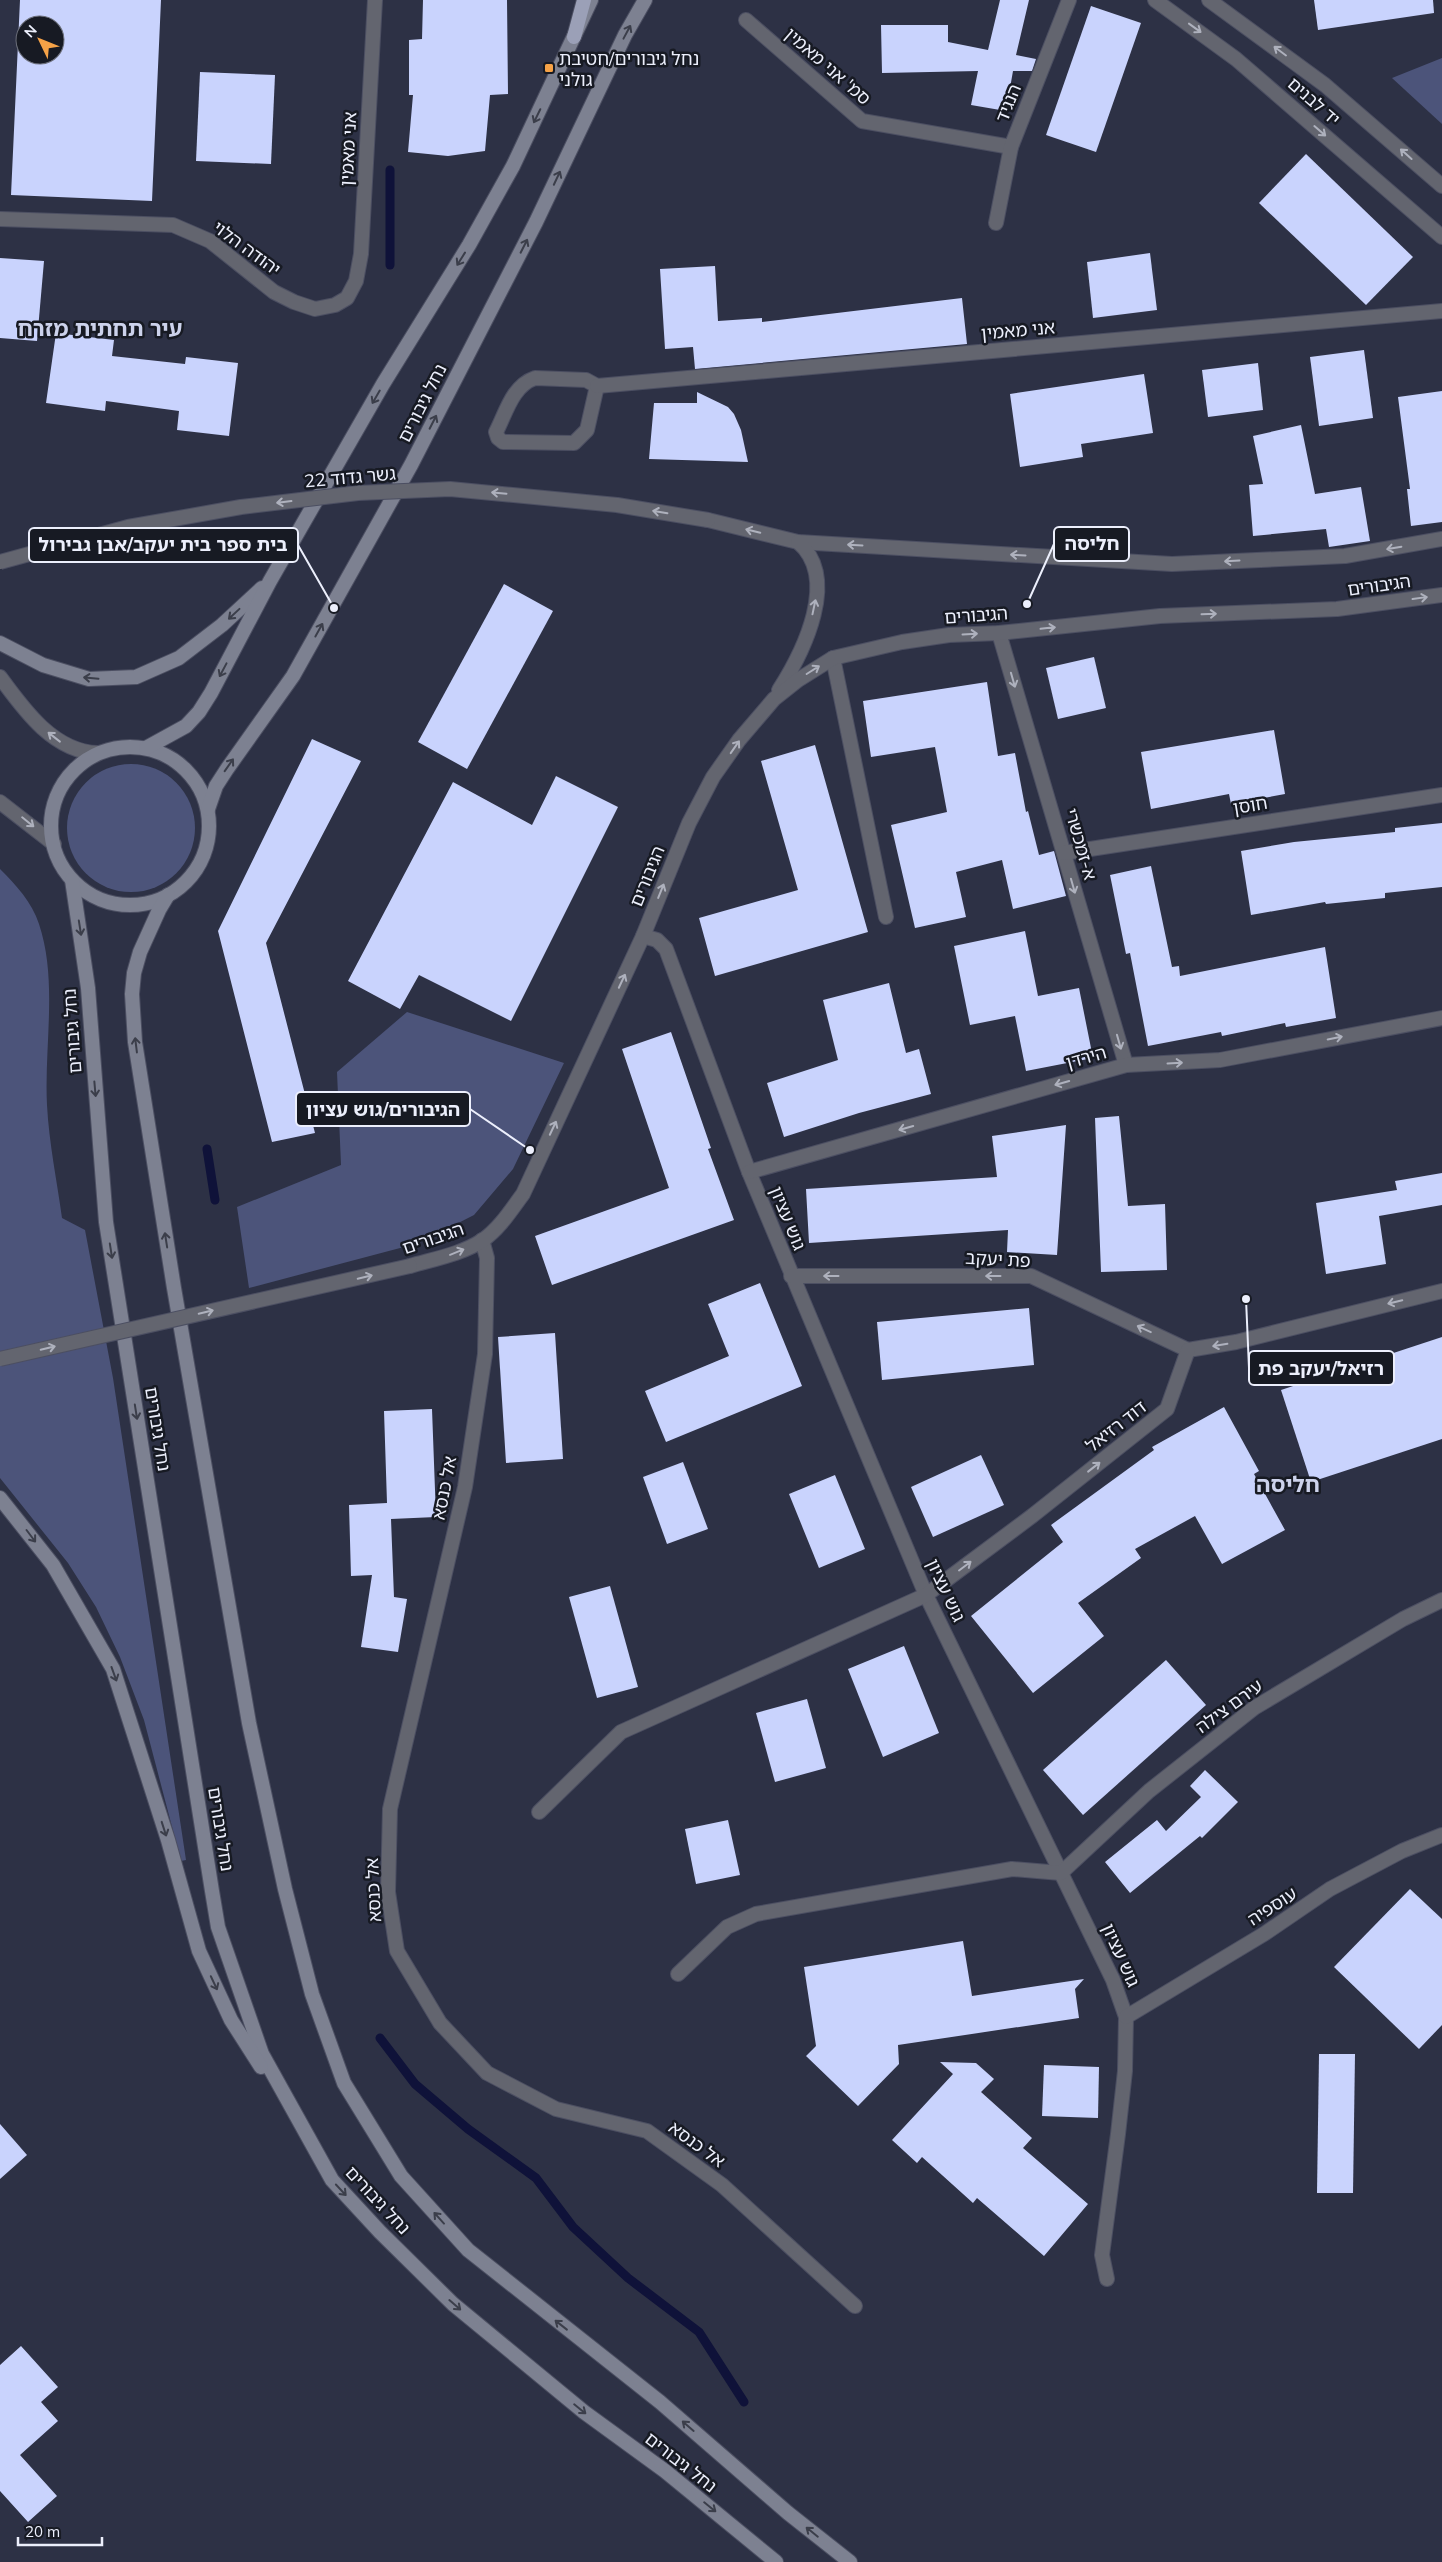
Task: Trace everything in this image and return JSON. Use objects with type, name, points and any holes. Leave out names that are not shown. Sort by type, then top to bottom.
[{"type":"highway","points":[[574,38],[584,0]]},
{"type":"main road","points":[[146,748],[186,726],[199,712],[270,581],[383,384],[469,245],[512,166],[591,0]]},
{"type":"main road","name":"נחל גיבורים","points":[[208,809],[216,786],[227,768],[293,676],[410,465],[536,222],[625,35],[645,0]]},
{"type":"main road","points":[[0,643],[43,665],[89,679],[136,677],[179,658],[222,625],[270,581]]},
{"type":"main road","points":[[122,747],[146,748],[168,756],[186,769],[200,787],[208,809],[209,823],[205,852],[190,877],[168,895],[154,901],[132,905],[109,902],[88,893],[72,880],[61,863],[54,844],[52,814],[63,784],[84,761],[98,754],[122,747]]},
{"type":"main road","name":"נחל גיבורים","points":[[72,880],[88,988],[106,1222],[218,1926],[262,2054],[332,2180],[380,2232],[453,2304],[584,2412],[665,2471],[776,2562]]},
{"type":"main road","name":"נחל גיבורים","points":[[168,895],[140,952],[134,973],[132,994],[135,1042],[176,1298],[249,1723],[285,1889],[312,1994],[344,2083],[401,2176],[468,2250],[660,2402],[788,2513],[850,2562]]},
{"type":"main road","points":[[0,1498],[53,1565],[113,1669],[168,1840],[199,1951],[231,2020],[314,2150]]},
{"type":"street","name":"אני מאמין","points":[[347,298],[356,281],[361,254],[375,0]]},
{"type":"street","name":"הנגיד","points":[[996,223],[1011,147],[1069,0]]},
{"type":"street","name":"יד לבנים","points":[[1155,0],[1236,59],[1442,237]]},
{"type":"street","name":"יד לבנים","points":[[1209,0],[1325,85],[1442,186]]},
{"type":"street","name":"סמ' אני מאמין","points":[[746,20],[862,120],[1011,147]]},
{"type":"street","name":"יהודה הלוי","points":[[0,219],[173,225],[210,241],[274,292],[294,302],[315,309],[334,305],[347,298]]},
{"type":"street","name":"אני מאמין","points":[[597,386],[1442,311]]},
{"type":"street","points":[[535,378],[586,380],[597,386],[587,430],[574,442],[503,442],[498,438],[496,432],[516,392],[528,381],[535,378]]},
{"type":"street","name":"גשר גדוד 22","points":[[0,562],[128,526],[241,507],[358,493],[450,489],[617,505],[708,520]]},
{"type":"street","name":"הגיבורים","points":[[708,520],[798,542],[1172,564],[1345,556],[1442,540]]},
{"type":"street","points":[[774,698],[796,660],[815,607],[818,578],[816,568],[812,557],[798,542]]},
{"type":"street","name":"הגיבורים","points":[[0,1359],[410,1266],[455,1253],[482,1240],[504,1220],[523,1194],[643,936],[689,823],[713,778],[739,740],[774,698],[833,658],[902,642],[949,635],[999,633],[1160,616],[1337,609],[1442,595]]},
{"type":"street","name":"א-זמכשרי","points":[[999,633],[1126,1065]]},
{"type":"street","points":[[833,658],[886,918]]},
{"type":"street","points":[[0,677],[29,713],[53,737],[83,753],[98,754]]},
{"type":"street","name":"חוסן","points":[[1064,853],[1442,795]]},
{"type":"street","points":[[0,802],[54,844]]},
{"type":"street","name":"גוש עציון","points":[[643,936],[657,940],[666,949],[749,1172],[926,1595],[1113,1980],[1126,2017],[1125,2071],[1102,2255],[1107,2279]]},
{"type":"street","name":"הירדן","points":[[749,1172],[1126,1065],[1220,1060],[1442,1018]]},
{"type":"street","name":"אל כנסא","points":[[482,1240],[486,1258],[485,1354],[465,1487],[390,1809],[388,1892],[396,1951],[440,2023],[487,2073],[556,2109],[647,2131],[722,2185],[855,2306]]},
{"type":"street","name":"פת יעקב","points":[[791,1276],[1031,1276],[1188,1350]]},
{"type":"street","points":[[1188,1350],[1236,1342],[1442,1290]]},
{"type":"street","name":"דוד רזיאל","points":[[539,1812],[621,1732],[926,1595],[1032,1516],[1167,1409],[1188,1350]]},
{"type":"street","name":"עירם צילה","points":[[1061,1873],[1149,1792],[1254,1708],[1403,1619],[1442,1600]]},
{"type":"street","name":"עוספיה","points":[[1126,2017],[1264,1934],[1330,1890],[1402,1852],[1442,1835]]},
{"type":"street","points":[[678,1974],[727,1927],[756,1914],[1012,1869],[1061,1873]]},
{"type":"shaded area","points":[[1442,58],[1442,124],[1392,78]]},
{"type":"shaded area","points":[[131,764],[144,765],[156,769],[176,783],[190,803],[194,815],[194,841],[190,853],[176,873],[156,887],[144,891],[131,892],[118,891],[106,887],[86,873],[72,853],[68,841],[67,828],[68,815],[72,803],[86,783],[106,769],[118,765]]},
{"type":"shaded area","points":[[0,869],[28,901],[36,916],[45,946],[49,991],[47,1105],[53,1162],[62,1218],[85,1230],[113,1378],[186,1860],[181,1861],[144,1720],[120,1657],[96,1607],[68,1563],[0,1478]]},
{"type":"shaded area","points":[[407,1012],[564,1063],[513,1169],[474,1215],[419,1243],[249,1288],[237,1207],[341,1165],[337,1072]]},
{"type":"building","points":[[20,0],[161,0],[152,201],[11,195],[17,65],[65,65],[65,15],[19,15]]},
{"type":"building","points":[[423,0],[507,0],[508,94],[490,95],[485,151],[448,156],[408,152],[413,95],[409,95],[409,40],[422,39]]},
{"type":"building","points":[[1000,0],[1029,0],[1016,55],[1036,59],[1032,71],[1013,71],[1006,111],[971,105],[978,71],[882,73],[881,25],[948,25],[948,42],[988,50]]},
{"type":"building","points":[[1314,0],[1433,0],[1434,13],[1318,30]]},
{"type":"building","points":[[1091,6],[1141,23],[1096,152],[1046,135]]},
{"type":"building","points":[[200,72],[275,75],[271,164],[196,161]]},
{"type":"building","points":[[1306,154],[1413,257],[1366,305],[1259,203]]},
{"type":"building","points":[[1150,253],[1157,310],[1093,318],[1087,262]]},
{"type":"building","points":[[0,258],[44,261],[37,341],[0,338]]},
{"type":"building","points":[[715,266],[718,321],[762,318],[762,322],[962,298],[967,344],[695,369],[693,347],[665,349],[660,269]]},
{"type":"building","points":[[56,333],[114,340],[112,356],[185,364],[186,357],[238,363],[229,436],[177,430],[179,411],[106,401],[105,411],[46,403]]},
{"type":"building","points":[[1364,350],[1373,418],[1319,426],[1310,357]]},
{"type":"building","points":[[1258,363],[1263,410],[1208,417],[1202,370]]},
{"type":"building","points":[[1144,374],[1153,433],[1081,444],[1083,457],[1020,467],[1010,394]]},
{"type":"building","points":[[1442,391],[1442,522],[1411,526],[1407,489],[1410,489],[1398,397]]},
{"type":"building","points":[[697,392],[728,407],[734,414],[741,430],[748,462],[649,459],[654,403],[697,403]]},
{"type":"building","points":[[1301,425],[1315,494],[1361,487],[1370,541],[1329,547],[1326,529],[1253,536],[1249,485],[1263,484],[1253,436]]},
{"type":"building","points":[[504,584],[553,611],[467,769],[418,742]]},
{"type":"building","points":[[1094,657],[1106,708],[1058,719],[1046,668]]},
{"type":"building","points":[[987,682],[998,756],[1015,753],[1026,812],[1028,811],[1039,855],[1054,851],[1066,896],[1013,909],[1002,860],[956,872],[966,917],[915,928],[891,825],[947,812],[935,747],[871,757],[863,701]]},
{"type":"building","points":[[1274,730],[1285,794],[1231,804],[1229,794],[1151,809],[1141,752]]},
{"type":"building","points":[[312,739],[361,761],[266,943],[315,1133],[272,1142],[218,931]]},
{"type":"building","points":[[815,745],[868,932],[715,976],[699,918],[798,890],[761,761]]},
{"type":"building","points":[[556,776],[618,807],[511,1021],[419,975],[400,1009],[348,981],[453,782],[532,825]]},
{"type":"building","points":[[1442,823],[1442,887],[1385,893],[1385,898],[1326,904],[1325,902],[1251,915],[1241,851],[1294,842],[1395,832],[1395,828]]},
{"type":"building","points":[[1151,866],[1172,967],[1179,966],[1180,976],[1325,947],[1336,1018],[1286,1027],[1285,1023],[1222,1036],[1221,1032],[1148,1046],[1130,953],[1126,954],[1110,875]]},
{"type":"building","points":[[1025,931],[1038,996],[1079,988],[1093,1058],[1026,1071],[1015,1016],[970,1025],[954,946]]},
{"type":"building","points":[[889,983],[906,1053],[919,1049],[931,1094],[859,1113],[784,1137],[767,1083],[838,1060],[823,1000]]},
{"type":"building","points":[[671,1032],[711,1148],[708,1149],[734,1220],[552,1285],[535,1236],[669,1188],[622,1049]]},
{"type":"building","points":[[1119,1116],[1128,1206],[1165,1204],[1167,1270],[1101,1272],[1095,1118]]},
{"type":"building","points":[[1066,1125],[1057,1255],[1007,1252],[1008,1230],[809,1243],[806,1189],[997,1177],[992,1136]]},
{"type":"building","points":[[1442,1173],[1442,1205],[1379,1216],[1386,1264],[1326,1274],[1316,1203],[1397,1190],[1395,1181]]},
{"type":"building","points":[[760,1283],[802,1386],[666,1442],[645,1391],[729,1356],[708,1304]]},
{"type":"building","points":[[1029,1308],[1034,1365],[882,1380],[877,1322]]},
{"type":"building","points":[[555,1333],[563,1459],[506,1463],[498,1337]]},
{"type":"building","points":[[1442,1337],[1442,1439],[1311,1482],[1281,1390]]},
{"type":"building","points":[[1224,1407],[1259,1471],[1254,1474],[1285,1530],[1222,1564],[1195,1516],[1135,1549],[1141,1558],[1078,1603],[1104,1636],[1033,1693],[971,1616],[1063,1542],[1051,1525],[1154,1450],[1152,1447]]},
{"type":"building","points":[[432,1409],[436,1517],[391,1519],[394,1597],[407,1599],[398,1652],[361,1647],[372,1575],[351,1576],[349,1505],[387,1503],[384,1411]]},
{"type":"building","points":[[981,1455],[1004,1505],[933,1537],[911,1487]]},
{"type":"building","points":[[683,1462],[708,1529],[667,1544],[643,1477]]},
{"type":"building","points":[[835,1475],[865,1549],[819,1568],[789,1494]]},
{"type":"building","points":[[610,1586],[638,1687],[597,1698],[569,1597]]},
{"type":"building","points":[[904,1646],[939,1733],[883,1757],[848,1669]]},
{"type":"building","points":[[1166,1660],[1206,1705],[1083,1815],[1043,1770]]},
{"type":"building","points":[[807,1699],[826,1768],[775,1782],[756,1713]]},
{"type":"building","points":[[1205,1770],[1238,1802],[1202,1838],[1200,1836],[1130,1893],[1105,1862],[1157,1820],[1166,1831],[1201,1797],[1190,1786]]},
{"type":"building","points":[[728,1820],[740,1875],[696,1884],[685,1829]]},
{"type":"building","points":[[1410,1889],[1442,1919],[1442,2025],[1419,2049],[1334,1967]]},
{"type":"building","points":[[963,1941],[972,1996],[1084,1979],[1075,1989],[1079,2018],[898,2045],[899,2064],[858,2106],[806,2056],[816,2046],[804,1967]]},
{"type":"building","points":[[1319,2054],[1355,2054],[1353,2193],[1317,2193]]},
{"type":"building","points":[[940,2062],[976,2063],[994,2079],[981,2092],[1032,2138],[1023,2148],[1088,2204],[1044,2256],[977,2198],[973,2203],[922,2157],[917,2163],[892,2140],[953,2074]]},
{"type":"building","points":[[1044,2065],[1099,2067],[1098,2118],[1042,2116]]},
{"type":"building","points":[[0,2124],[27,2155],[0,2179]]},
{"type":"building","points":[[21,2346],[58,2387],[41,2402],[58,2421],[20,2455],[57,2496],[28,2522],[0,2491],[0,2365]]},
{"type":"waterway","points":[[390,170],[390,265]]},
{"type":"waterway","points":[[207,1149],[215,1200]]},
{"type":"waterway","points":[[380,2038],[415,2084],[468,2129],[536,2178],[573,2227],[628,2278],[699,2332],[744,2402]]},
{"type":"place","name":"נחל גיבורים/חטיבת גולני","points":[[549,68]]},
{"type":"place","name":"חליסה","points":[[1027,604]]},
{"type":"place","name":"בית ספר בית יעקב/אבן גבירול","points":[[334,608]]},
{"type":"place","name":"הגיבורים/גוש עציון","points":[[530,1150]]},
{"type":"place","name":"רזיאל/יעקב פת","points":[[1246,1299]]},
{"type":"district","name":"עיר תחתית מזרח","points":[[100,328]]},
{"type":"district","name":"חליסה","points":[[1288,1484]]}]
